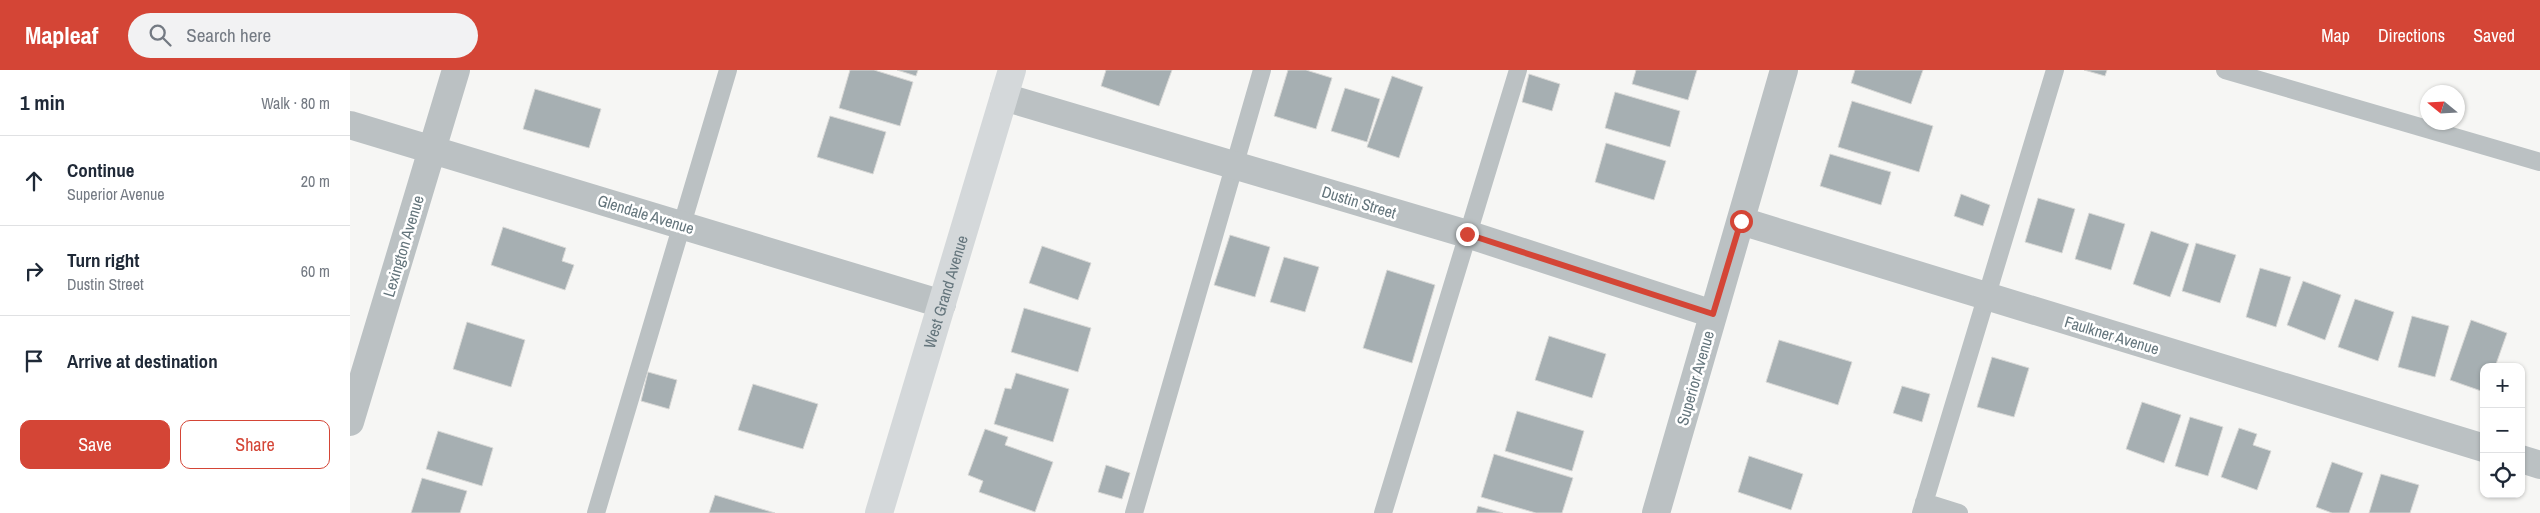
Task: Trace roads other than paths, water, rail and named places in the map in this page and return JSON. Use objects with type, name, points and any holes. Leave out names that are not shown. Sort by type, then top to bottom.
[{"type":"street","name":"Lexington Avenue","points":[[350,422],[456,70]]},
{"type":"street","name":"West Grand Avenue","points":[[879,513],[1012,70]]},
{"type":"street","name":"Superior Avenue","points":[[1656,513],[1784,70]]},
{"type":"street","name":"Dustin Street","points":[[1004,97],[1467,234],[1713,314]]},
{"type":"street","name":"Glendale Avenue","points":[[350,125],[942,304]]},
{"type":"street","name":"Faulkner Avenue","points":[[1741,221],[2480,447]]},
{"type":"street","points":[[2525,460],[2540,465]]},
{"type":"lane","points":[[596,513],[728,70]]},
{"type":"lane","points":[[1134,513],[1233,164],[1262,70]]},
{"type":"lane","points":[[1383,513],[1518,70]]},
{"type":"lane","points":[[1959,513],[1923,507],[2055,70]]},
{"type":"lane","points":[[2225,70],[2540,162]]}]
